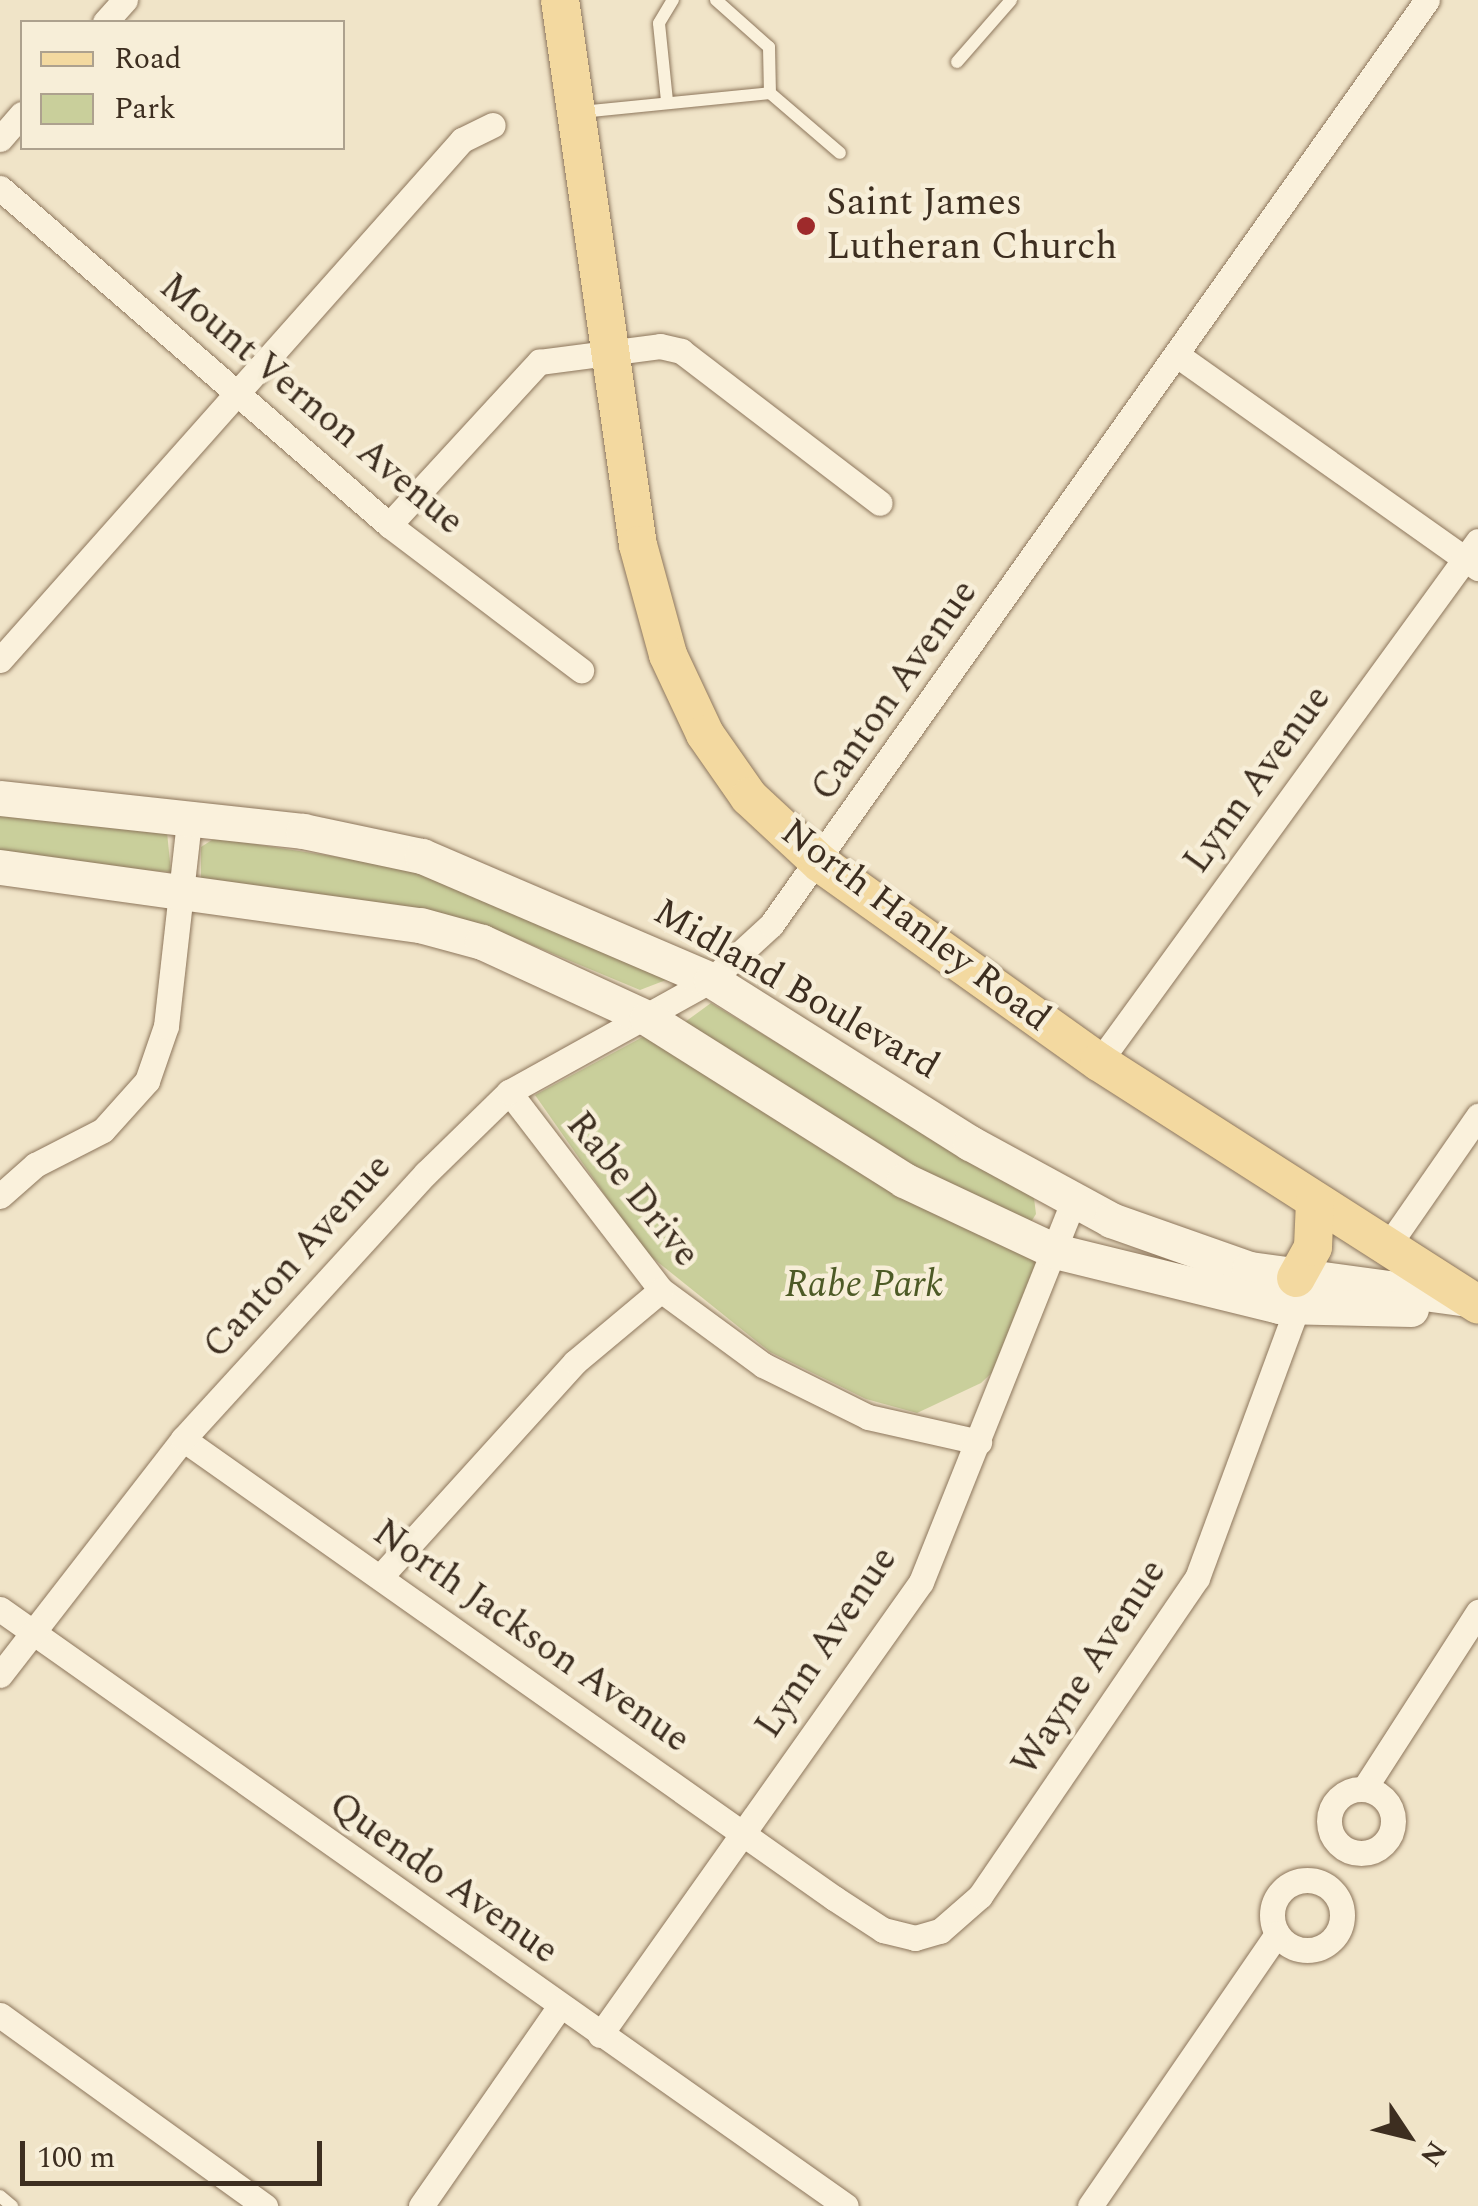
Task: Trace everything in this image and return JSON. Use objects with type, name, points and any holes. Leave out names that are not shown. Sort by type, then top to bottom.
[{"type":"main road","name":"North Hanley Road","points":[[560,0],[638,545],[668,655],[704,734],[749,797],[820,863],[1099,1062],[1476,1301]]},
{"type":"main road","name":"Midland Boulevard","points":[[0,798],[189,820],[422,856],[712,980],[1073,1202],[1297,1293]]},
{"type":"main road","name":"Midland Boulevard","points":[[0,867],[186,890],[482,942],[648,1018],[904,1180],[1055,1252],[1297,1293],[1476,1301]]},
{"type":"main road","points":[[1297,1293],[1313,1246],[1315,1201]]},
{"type":"street","points":[[107,20],[125,0]]},
{"type":"street","name":"Canton Avenue","points":[[0,1675],[183,1440],[509,1092],[712,980],[820,863],[1427,0]]},
{"type":"street","points":[[0,139],[20,116]]},
{"type":"street","points":[[0,660],[240,397],[462,140],[493,125]]},
{"type":"street","name":"Mount Vernon Avenue","points":[[0,188],[389,525],[581,670]]},
{"type":"street","points":[[389,525],[538,362],[611,349],[681,351],[880,503]]},
{"type":"street","points":[[1177,355],[1474,556]]},
{"type":"street","name":"Lynn Avenue","points":[[1099,1062],[1474,556]]},
{"type":"street","points":[[0,1196],[35,1165],[104,1130],[147,1082],[166,1026],[186,890],[189,820]]},
{"type":"street","name":"Rabe Drive","points":[[509,1092],[661,1290],[763,1365],[868,1417],[979,1442]]},
{"type":"street","points":[[1387,1247],[1478,1116]]},
{"type":"street","name":"Lynn Avenue","points":[[600,2036],[921,1582],[1073,1202]]},
{"type":"street","points":[[381,1576],[575,1362],[661,1290]]},
{"type":"street","name":"Wayne Avenue","points":[[834,1898],[883,1930],[915,1938],[940,1931],[980,1896],[1197,1578],[1297,1293]]},
{"type":"street","name":"North Jackson Avenue","points":[[183,1440],[834,1898]]},
{"type":"street","name":"Quendo Avenue","points":[[0,1609],[846,2206]]},
{"type":"street","points":[[1364,1789],[1478,1612]]},
{"type":"street","points":[[1090,2206],[1277,1934]]},
{"type":"street","points":[[420,2206],[560,2006]]},
{"type":"street","points":[[0,2015],[266,2206]]},
{"type":"lane","points":[[667,101],[659,22],[673,0]]},
{"type":"lane","points":[[716,0],[769,47],[770,93]]},
{"type":"lane","points":[[956,62],[1011,0]]},
{"type":"lane","points":[[579,113],[770,93],[840,153]]},
{"type":"lane","points":[[0,2196],[12,2206]]},
{"type":"green space","points":[[0,814],[167,832],[171,872],[0,860]]},
{"type":"green space","points":[[215,838],[415,869],[668,972],[666,980],[640,990],[496,930],[201,878],[201,847]]},
{"type":"green space","points":[[711,1003],[1034,1198],[1036,1214],[1031,1222],[950,1192],[685,1022]]},
{"type":"green space","name":"Rabe Park","points":[[652,1032],[1041,1256],[997,1368],[981,1383],[917,1413],[866,1399],[770,1352],[644,1251],[535,1095]]},
{"type":"place","name":"Saint James Lutheran Church","points":[[806,226]]}]
